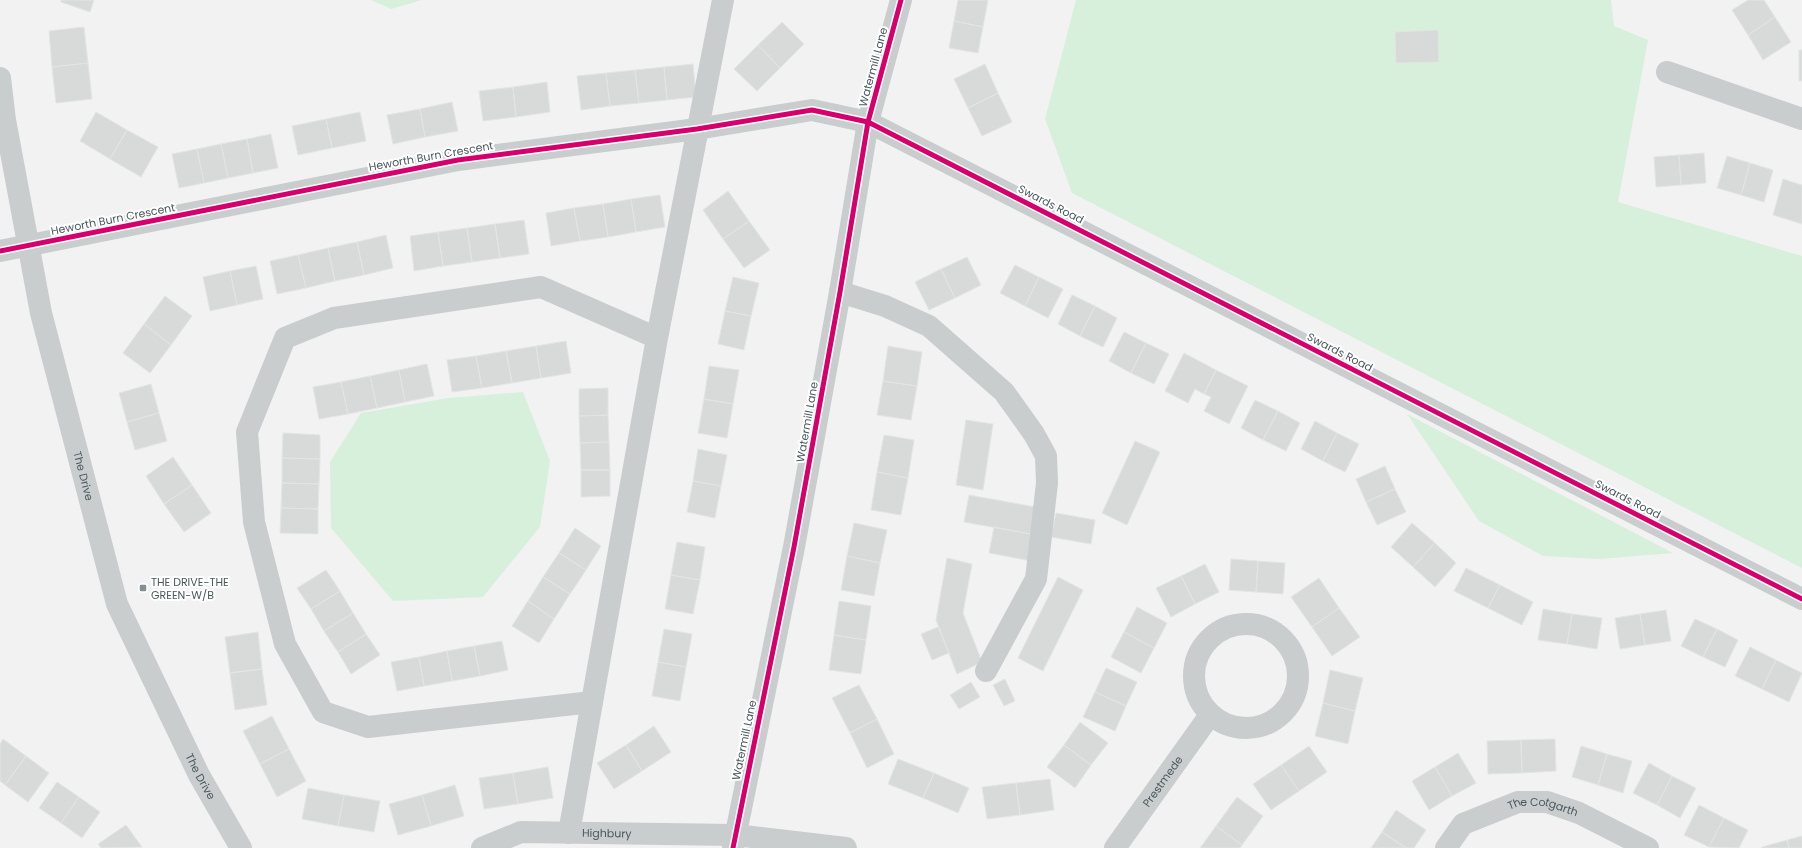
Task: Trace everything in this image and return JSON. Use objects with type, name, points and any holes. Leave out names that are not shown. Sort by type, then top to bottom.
[{"type":"street","points":[[569,833],[656,338],[723,0]]},
{"type":"street","name":"Watermill Lane","points":[[734,842],[794,547],[840,292],[868,122],[902,0]]},
{"type":"street","points":[[1667,72],[1802,118]]},
{"type":"street","name":"The Drive","points":[[0,78],[5,120],[41,312],[117,604],[199,775],[241,848]]},
{"type":"street","name":"Heworth Burn Crescent","points":[[0,251],[28,247],[458,160],[697,129],[812,110],[868,122]]},
{"type":"street","name":"Swards Road","points":[[868,122],[1802,599]]},
{"type":"street","points":[[592,702],[368,727],[323,712],[285,644],[254,522],[247,432],[286,338],[334,318],[541,288],[656,338]]},
{"type":"street","points":[[840,292],[885,306],[929,326],[1004,392],[1034,434],[1046,456],[1047,482],[1036,579],[986,671]]},
{"type":"street","points":[[1250,623],[1268,628],[1283,638],[1297,663],[1298,681],[1292,701],[1281,716],[1256,728],[1238,728],[1220,723],[1210,715],[1199,700],[1193,682],[1194,663],[1204,643],[1218,631],[1232,625],[1250,623]]},
{"type":"street","name":"Prestmede","points":[[1115,848],[1210,715]]},
{"type":"street","name":"The Cotgarth","points":[[1446,848],[1463,824],[1518,802],[1547,802],[1579,813],[1648,848]]},
{"type":"street","name":"Highbury","points":[[482,848],[521,832],[569,833],[846,848]]},
{"type":"green space","points":[[371,0],[422,0],[391,9]]},
{"type":"green space","points":[[1076,0],[1611,0],[1614,26],[1648,40],[1618,202],[1802,256],[1802,568],[1072,193],[1045,119]]},
{"type":"green space","points":[[523,392],[550,461],[540,527],[483,597],[393,601],[331,528],[330,462],[361,413],[448,398]]},
{"type":"green space","points":[[1407,414],[1673,553],[1600,559],[1543,556],[1479,521]]},
{"type":"building","points":[[61,0],[94,0],[90,12],[61,2]]},
{"type":"building","points":[[958,0],[988,0],[983,27],[954,21]]},
{"type":"building","points":[[1748,0],[1764,0],[1775,17],[1748,35],[1732,10]]},
{"type":"building","points":[[1775,17],[1791,42],[1763,60],[1748,35]]},
{"type":"building","points":[[954,21],[983,27],[978,53],[949,48]]},
{"type":"building","points":[[782,22],[804,44],[780,68],[758,45]]},
{"type":"building","points":[[84,27],[88,63],[52,67],[49,31]]},
{"type":"building","points":[[1438,30],[1439,62],[1396,63],[1395,32]]},
{"type":"building","points":[[758,45],[780,68],[757,91],[734,69]]},
{"type":"building","points":[[1799,50],[1802,50],[1802,81],[1799,81]]},
{"type":"building","points":[[88,63],[92,99],[56,103],[52,67]]},
{"type":"building","points":[[693,64],[696,97],[667,100],[664,67]]},
{"type":"building","points":[[985,64],[998,93],[968,108],[954,79]]},
{"type":"building","points":[[664,67],[667,100],[639,103],[635,70]]},
{"type":"building","points":[[635,70],[639,103],[610,106],[606,73]]},
{"type":"building","points":[[606,73],[610,106],[581,110],[577,76]]},
{"type":"building","points":[[547,82],[550,112],[516,117],[513,87]]},
{"type":"building","points":[[513,87],[516,117],[483,121],[479,91]]},
{"type":"building","points":[[998,93],[1012,122],[982,136],[968,108]]},
{"type":"building","points":[[452,102],[458,131],[425,137],[420,109]]},
{"type":"building","points":[[420,109],[425,137],[393,144],[387,115]]},
{"type":"building","points":[[96,112],[127,130],[110,159],[80,141]]},
{"type":"building","points":[[360,112],[366,141],[332,148],[326,119]]},
{"type":"building","points":[[326,119],[332,148],[298,155],[292,126]]},
{"type":"building","points":[[127,130],[158,147],[141,177],[110,159]]},
{"type":"building","points":[[271,134],[278,168],[253,173],[247,139]]},
{"type":"building","points":[[247,139],[253,173],[228,178],[221,144]]},
{"type":"building","points":[[221,144],[228,178],[204,183],[197,149]]},
{"type":"building","points":[[197,149],[204,183],[179,188],[172,154]]},
{"type":"building","points":[[1704,153],[1706,183],[1681,185],[1679,155]]},
{"type":"building","points":[[1679,155],[1681,185],[1656,187],[1654,157]]},
{"type":"building","points":[[1727,156],[1750,163],[1741,195],[1717,188]]},
{"type":"building","points":[[1750,163],[1773,170],[1764,202],[1741,195]]},
{"type":"building","points":[[1783,179],[1802,185],[1802,224],[1773,215]]},
{"type":"building","points":[[728,191],[749,221],[723,239],[703,210]]},
{"type":"building","points":[[660,195],[665,227],[636,232],[631,199]]},
{"type":"building","points":[[631,199],[636,232],[608,237],[603,204]]},
{"type":"building","points":[[603,204],[608,237],[580,241],[574,208]]},
{"type":"building","points":[[574,208],[580,241],[551,246],[546,213]]},
{"type":"building","points":[[524,220],[529,254],[500,258],[495,224]]},
{"type":"building","points":[[749,221],[770,250],[744,268],[723,239]]},
{"type":"building","points":[[495,224],[500,258],[472,262],[467,228]]},
{"type":"building","points":[[467,228],[472,262],[443,266],[438,232]]},
{"type":"building","points":[[438,232],[443,266],[414,271],[410,236]]},
{"type":"building","points":[[386,235],[393,268],[364,275],[357,242]]},
{"type":"building","points":[[357,242],[364,275],[335,281],[328,248]]},
{"type":"building","points":[[328,248],[335,281],[306,288],[298,255]]},
{"type":"building","points":[[298,255],[306,288],[277,294],[270,261]]},
{"type":"building","points":[[967,257],[981,285],[955,298],[941,269]]},
{"type":"building","points":[[1015,265],[1039,277],[1025,306],[1000,293]]},
{"type":"building","points":[[256,266],[263,299],[237,305],[230,271]]},
{"type":"building","points":[[941,269],[955,298],[929,310],[915,282]]},
{"type":"building","points":[[230,271],[237,305],[210,311],[203,277]]},
{"type":"building","points":[[733,277],[759,283],[751,316],[725,311]]},
{"type":"building","points":[[1039,277],[1063,289],[1048,318],[1025,306]]},
{"type":"building","points":[[1072,295],[1095,306],[1080,336],[1058,324]]},
{"type":"building","points":[[165,296],[192,316],[171,345],[144,324]]},
{"type":"building","points":[[1095,306],[1117,318],[1103,347],[1080,336]]},
{"type":"building","points":[[725,311],[751,316],[744,350],[718,344]]},
{"type":"building","points":[[144,324],[171,345],[150,373],[123,353]]},
{"type":"building","points":[[1124,332],[1146,343],[1131,373],[1109,361]]},
{"type":"building","points":[[566,341],[571,373],[541,378],[536,346]]},
{"type":"building","points":[[1146,343],[1169,354],[1154,384],[1131,373]]},
{"type":"building","points":[[536,346],[541,378],[512,383],[506,351]]},
{"type":"building","points":[[888,346],[922,352],[917,386],[883,381]]},
{"type":"building","points":[[506,351],[512,383],[482,388],[476,356]]},
{"type":"building","points":[[1184,353],[1216,370],[1204,394],[1195,389],[1188,403],[1165,391]]},
{"type":"building","points":[[476,356],[482,388],[452,392],[447,360]]},
{"type":"building","points":[[427,364],[434,396],[405,402],[399,370]]},
{"type":"building","points":[[709,366],[739,370],[733,404],[704,399]]},
{"type":"building","points":[[399,370],[405,402],[377,408],[370,376]]},
{"type":"building","points":[[1216,370],[1248,386],[1229,424],[1204,411],[1211,397],[1204,394]]},
{"type":"building","points":[[370,376],[377,408],[348,414],[341,382]]},
{"type":"building","points":[[883,381],[917,386],[911,420],[877,415]]},
{"type":"building","points":[[341,382],[348,414],[319,419],[313,387]]},
{"type":"building","points":[[151,384],[159,413],[127,422],[119,393]]},
{"type":"building","points":[[608,388],[608,415],[579,416],[579,389]]},
{"type":"building","points":[[704,399],[733,404],[727,438],[698,433]]},
{"type":"building","points":[[1255,400],[1278,411],[1263,440],[1241,428]]},
{"type":"building","points":[[1278,411],[1300,423],[1286,451],[1263,440]]},
{"type":"building","points":[[159,413],[167,441],[135,450],[127,422]]},
{"type":"building","points":[[608,415],[609,442],[580,443],[579,416]]},
{"type":"building","points":[[966,420],[993,424],[983,490],[956,485]]},
{"type":"building","points":[[1315,421],[1337,433],[1323,461],[1301,449]]},
{"type":"building","points":[[283,433],[320,435],[320,459],[282,458]]},
{"type":"building","points":[[1337,433],[1359,444],[1345,472],[1323,461]]},
{"type":"building","points":[[884,435],[914,440],[908,478],[877,472]]},
{"type":"building","points":[[1135,441],[1160,452],[1127,525],[1102,513]]},
{"type":"building","points":[[609,442],[610,470],[581,470],[580,443]]},
{"type":"building","points":[[698,449],[727,455],[721,486],[693,481]]},
{"type":"building","points":[[173,457],[192,485],[164,504],[146,476]]},
{"type":"building","points":[[282,458],[320,459],[319,484],[282,483]]},
{"type":"building","points":[[1385,466],[1395,489],[1366,502],[1356,479]]},
{"type":"building","points":[[581,470],[610,470],[610,496],[581,497]]},
{"type":"building","points":[[877,472],[908,478],[901,515],[871,510]]},
{"type":"building","points":[[693,481],[721,486],[715,518],[687,512]]},
{"type":"building","points":[[282,483],[319,484],[318,509],[281,508]]},
{"type":"building","points":[[192,485],[211,513],[184,532],[164,504]]},
{"type":"building","points":[[1395,489],[1406,512],[1377,525],[1366,502]]},
{"type":"building","points":[[969,495],[1041,508],[1036,535],[964,522]]},
{"type":"building","points":[[281,508],[318,509],[318,534],[280,533]]},
{"type":"building","points":[[1056,513],[1095,520],[1091,544],[1051,537]]},
{"type":"building","points":[[854,523],[887,530],[880,563],[847,556]]},
{"type":"building","points":[[1412,523],[1435,543],[1413,567],[1391,547]]},
{"type":"building","points":[[994,527],[1036,535],[1031,561],[989,553]]},
{"type":"building","points":[[575,528],[601,546],[586,570],[559,553]]},
{"type":"building","points":[[677,542],[705,547],[700,580],[671,575]]},
{"type":"building","points":[[1435,543],[1456,563],[1435,587],[1413,567]]},
{"type":"building","points":[[559,553],[586,570],[570,594],[543,577]]},
{"type":"building","points":[[847,556],[880,563],[874,596],[841,590]]},
{"type":"building","points":[[947,558],[972,564],[963,613],[982,662],[957,674],[936,620]]},
{"type":"building","points":[[1231,559],[1258,561],[1256,592],[1229,590]]},
{"type":"building","points":[[1258,561],[1285,563],[1283,594],[1256,592]]},
{"type":"building","points":[[1205,564],[1219,592],[1195,604],[1181,576]]},
{"type":"building","points":[[1466,568],[1500,585],[1488,608],[1454,591]]},
{"type":"building","points":[[326,570],[340,591],[311,609],[297,588]]},
{"type":"building","points":[[671,575],[700,580],[693,614],[665,609]]},
{"type":"building","points":[[1181,576],[1195,604],[1171,617],[1156,588]]},
{"type":"building","points":[[543,577],[570,594],[554,619],[528,601]]},
{"type":"building","points":[[1058,577],[1083,590],[1043,671],[1018,658]]},
{"type":"building","points":[[1319,578],[1339,608],[1312,627],[1291,597]]},
{"type":"building","points":[[1500,585],[1533,602],[1522,625],[1488,608]]},
{"type":"building","points":[[340,591],[353,613],[324,631],[311,609]]},
{"type":"building","points":[[528,601],[554,619],[539,643],[512,626]]},
{"type":"building","points":[[839,601],[871,606],[866,640],[834,635]]},
{"type":"building","points":[[1137,607],[1167,623],[1154,648],[1124,632]]},
{"type":"building","points":[[1339,608],[1360,637],[1332,656],[1312,627]]},
{"type":"building","points":[[1543,609],[1572,614],[1567,644],[1538,640]]},
{"type":"building","points":[[1666,610],[1671,641],[1645,645],[1640,614]]},
{"type":"building","points":[[353,613],[366,634],[338,652],[324,631]]},
{"type":"building","points":[[1572,614],[1602,618],[1597,649],[1567,644]]},
{"type":"building","points":[[1640,614],[1645,645],[1620,649],[1615,618]]},
{"type":"building","points":[[1695,619],[1717,629],[1703,657],[1681,646]]},
{"type":"building","points":[[938,627],[949,653],[932,660],[921,634]]},
{"type":"building","points":[[664,629],[692,634],[686,667],[658,662]]},
{"type":"building","points":[[1717,629],[1738,640],[1725,667],[1703,657]]},
{"type":"building","points":[[258,632],[262,669],[230,673],[225,637]]},
{"type":"building","points":[[1124,632],[1154,648],[1141,673],[1111,657]]},
{"type":"building","points":[[366,634],[380,655],[351,674],[338,652]]},
{"type":"building","points":[[834,635],[866,640],[861,674],[829,670]]},
{"type":"building","points":[[502,641],[508,670],[480,676],[474,646]]},
{"type":"building","points":[[474,646],[480,676],[452,681],[447,651]]},
{"type":"building","points":[[1750,647],[1776,660],[1762,689],[1735,676]]},
{"type":"building","points":[[447,651],[452,681],[424,686],[419,657]]},
{"type":"building","points":[[419,657],[424,686],[397,691],[391,662]]},
{"type":"building","points":[[1776,660],[1802,673],[1789,702],[1762,689]]},
{"type":"building","points":[[658,662],[686,667],[680,701],[652,696]]},
{"type":"building","points":[[1106,668],[1137,682],[1126,706],[1095,692]]},
{"type":"building","points":[[262,669],[267,705],[235,710],[230,673]]},
{"type":"building","points":[[1330,670],[1363,678],[1355,711],[1323,703]]},
{"type":"building","points":[[1005,679],[1015,701],[1004,706],[993,685]]},
{"type":"building","points":[[971,682],[980,697],[959,709],[950,695]]},
{"type":"building","points":[[859,685],[877,719],[850,733],[832,698]]},
{"type":"building","points":[[1095,692],[1126,706],[1115,731],[1083,717]]},
{"type":"building","points":[[1323,703],[1355,711],[1348,744],[1315,736]]},
{"type":"building","points":[[272,716],[289,749],[260,764],[243,731]]},
{"type":"building","points":[[877,719],[894,754],[867,768],[850,733]]},
{"type":"building","points":[[1080,722],[1108,743],[1091,765],[1064,745]]},
{"type":"building","points":[[654,726],[671,752],[642,771],[626,745]]},
{"type":"building","points":[[3,739],[26,756],[5,785],[0,781],[0,744]]},
{"type":"building","points":[[1555,739],[1556,771],[1522,773],[1521,740]]},
{"type":"building","points":[[1521,740],[1522,773],[1488,774],[1487,741]]},
{"type":"building","points":[[626,745],[642,771],[614,789],[597,763]]},
{"type":"building","points":[[1064,745],[1091,765],[1075,788],[1047,767]]},
{"type":"building","points":[[1309,746],[1327,772],[1299,791],[1281,765]]},
{"type":"building","points":[[1581,746],[1607,754],[1598,785],[1572,777]]},
{"type":"building","points":[[289,749],[306,781],[277,797],[260,764]]},
{"type":"building","points":[[1458,753],[1476,783],[1452,796],[1435,767]]},
{"type":"building","points":[[1607,754],[1632,761],[1623,793],[1598,785]]},
{"type":"building","points":[[26,756],[49,773],[28,802],[5,785]]},
{"type":"building","points":[[898,759],[934,773],[923,798],[888,784]]},
{"type":"building","points":[[1649,763],[1672,776],[1657,805],[1633,793]]},
{"type":"building","points":[[1281,765],[1299,791],[1271,810],[1253,784]]},
{"type":"building","points":[[548,767],[553,798],[518,804],[513,773]]},
{"type":"building","points":[[1435,767],[1452,796],[1429,810],[1412,781]]},
{"type":"building","points":[[513,773],[518,804],[484,809],[479,778]]},
{"type":"building","points":[[934,773],[969,788],[958,813],[923,798]]},
{"type":"building","points":[[1672,776],[1696,788],[1680,818],[1657,805]]},
{"type":"building","points":[[1050,779],[1054,810],[1020,815],[1016,783]]},
{"type":"building","points":[[57,782],[79,797],[61,823],[39,808]]},
{"type":"building","points":[[1016,783],[1020,815],[987,819],[982,787]]},
{"type":"building","points":[[455,785],[464,816],[431,826],[422,795]]},
{"type":"building","points":[[308,788],[344,795],[338,826],[302,819]]},
{"type":"building","points":[[344,795],[380,801],[374,832],[338,826]]},
{"type":"building","points":[[422,795],[431,826],[398,835],[389,804]]},
{"type":"building","points":[[79,797],[100,812],[82,838],[61,823]]},
{"type":"building","points":[[1237,797],[1263,816],[1242,845],[1216,826]]},
{"type":"building","points":[[1699,805],[1724,818],[1709,847],[1684,835]]},
{"type":"building","points":[[1396,810],[1426,830],[1414,848],[1406,848],[1382,832]]},
{"type":"building","points":[[1724,818],[1748,830],[1739,848],[1709,847]]},
{"type":"building","points":[[126,825],[142,847],[101,848],[98,844]]},
{"type":"building","points":[[1216,826],[1242,845],[1240,848],[1200,848]]},
{"type":"building","points":[[1382,832],[1406,848],[1371,848]]},
{"type":"building","points":[[1802,836],[1802,848],[1789,848],[1787,840]]},
{"type":"building","points":[[1787,840],[1789,848],[1762,848],[1762,847]]},
{"type":"cycle path","points":[[733,848],[794,547],[840,292],[868,122],[901,0]]},
{"type":"cycle path","points":[[0,251],[458,160],[697,129],[812,110],[868,122],[1802,599]]},
{"type":"place","name":"THE DRIVE-THE GREEN-W/B","points":[[143,588]]}]
